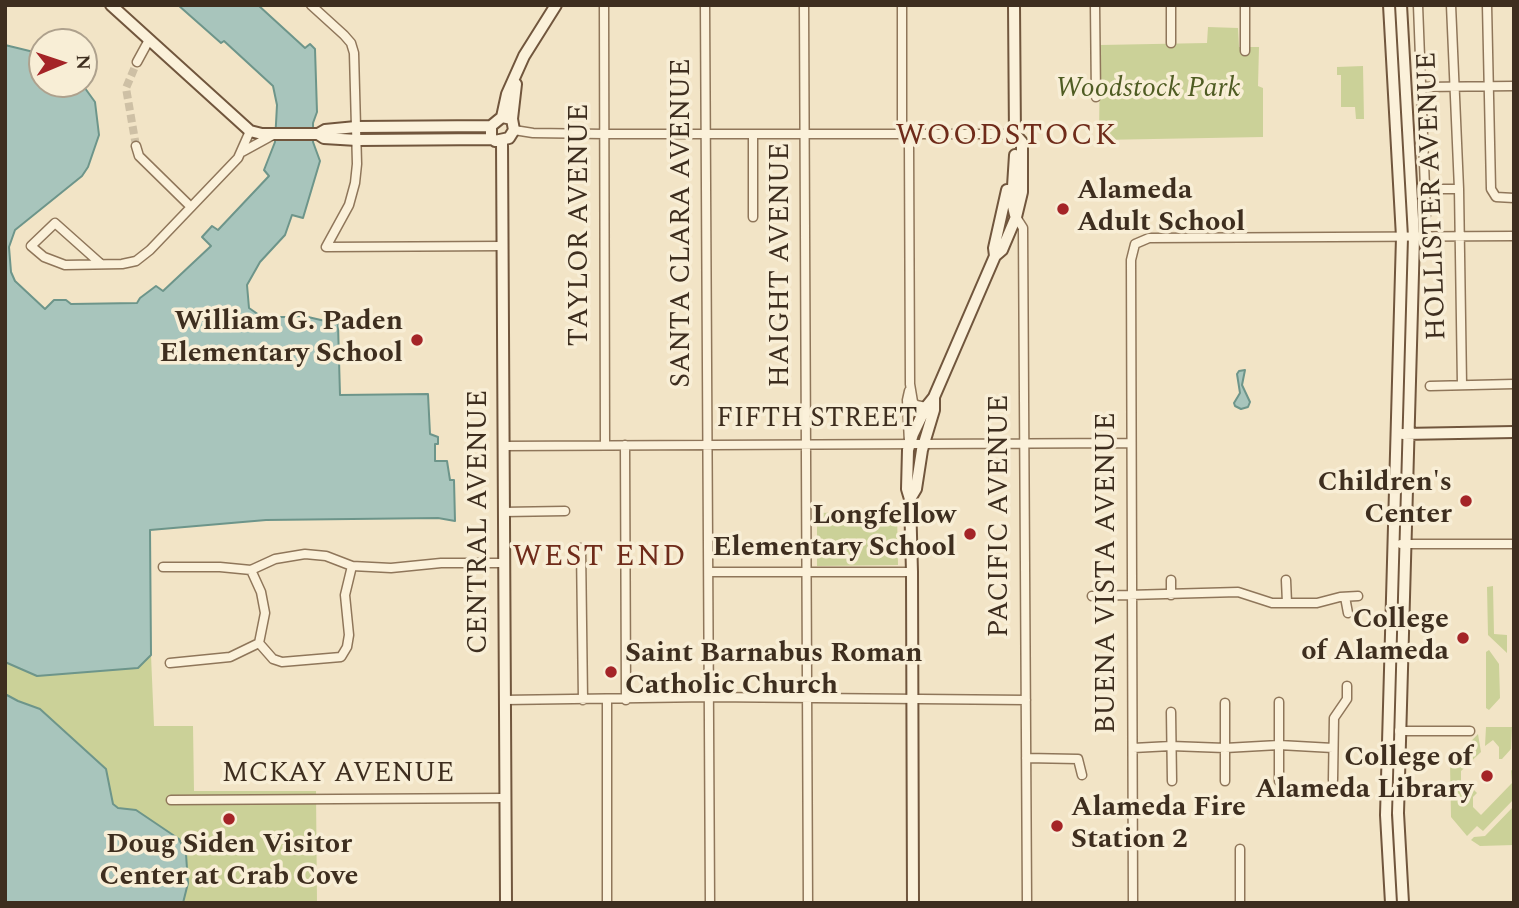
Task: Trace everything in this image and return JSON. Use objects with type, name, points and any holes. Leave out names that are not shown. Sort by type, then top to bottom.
[{"type":"street","points":[[111,5],[250,131],[318,134],[325,130],[356,127],[492,126],[510,122],[533,133],[1015,134]]},
{"type":"street","points":[[311,5],[351,43],[354,53],[357,140],[355,183],[349,205],[326,247],[503,246]]},
{"type":"street","points":[[318,134],[324,138],[357,140],[509,138],[518,71],[524,56],[556,5]]},
{"type":"street","name":"TAYLOR AVENUE","points":[[604,5],[605,445]]},
{"type":"street","name":"SANTA CLARA AVENUE","points":[[705,5],[710,903]]},
{"type":"street","name":"HAIGHT AVENUE","points":[[804,5],[808,903]]},
{"type":"street","points":[[901,5],[902,127],[909,143],[911,384],[913,402],[926,407]]},
{"type":"street","points":[[910,499],[916,489],[916,479],[909,443],[926,407],[934,397],[995,256],[1002,250],[1016,217],[1012,202],[1015,134],[1014,5]]},
{"type":"street","points":[[1095,5],[1096,97]]},
{"type":"street","points":[[1171,5],[1171,43]]},
{"type":"street","points":[[1245,5],[1245,51]]},
{"type":"street","points":[[1390,5],[1402,237],[1399,544],[1386,815],[1391,903]]},
{"type":"street","points":[[1401,5],[1414,237],[1402,434]]},
{"type":"street","points":[[1418,5],[1426,215]]},
{"type":"street","name":"HOLLISTER AVENUE","points":[[1451,5],[1459,189],[1462,385]]},
{"type":"street","points":[[1487,5],[1491,189],[1496,197],[1514,198]]},
{"type":"street","points":[[137,62],[149,40]]},
{"type":"street","points":[[1422,87],[1514,86]]},
{"type":"street","name":"CENTRAL AVENUE","points":[[492,126],[490,132],[498,140],[503,246],[506,903]]},
{"type":"street","points":[[242,152],[250,131]]},
{"type":"street","points":[[101,264],[55,223],[31,246],[53,262],[72,266],[128,263],[142,257],[242,152],[275,134]]},
{"type":"street","points":[[995,256],[994,248],[1004,211],[1009,174],[1010,140],[1015,134]]},
{"type":"street","points":[[753,135],[753,217]]},
{"type":"street","points":[[136,146],[139,156],[191,206]]},
{"type":"street","points":[[1425,189],[1459,189]]},
{"type":"street","name":"PACIFIC AVENUE","points":[[1016,217],[1023,228],[1027,903]]},
{"type":"street","points":[[1402,237],[1514,236]]},
{"type":"street","name":"BUENA VISTA AVENUE","points":[[1133,903],[1131,260],[1135,244],[1149,238],[1402,237]]},
{"type":"street","points":[[911,384],[907,400],[907,489],[910,499],[912,572],[913,903]]},
{"type":"street","points":[[1430,386],[1514,384]]},
{"type":"street","points":[[916,479],[923,443],[934,410],[934,397]]},
{"type":"street","points":[[1402,434],[1514,432]]},
{"type":"street","name":"FIFTH STREET","points":[[503,446],[1131,443]]},
{"type":"street","points":[[625,445],[626,700]]},
{"type":"street","points":[[503,512],[565,511]]},
{"type":"street","points":[[1399,544],[1514,544]]},
{"type":"street","points":[[1399,544],[1399,861],[1403,903]]},
{"type":"street","points":[[581,548],[583,700]]},
{"type":"street","points":[[163,568],[220,567],[251,570],[275,559],[304,554],[326,556],[352,566],[391,568],[441,563],[504,563]]},
{"type":"street","points":[[259,643],[274,659],[282,662],[341,657],[347,648],[349,635],[345,595],[352,566]]},
{"type":"street","points":[[251,570],[261,592],[265,613],[259,643]]},
{"type":"street","points":[[709,572],[912,572]]},
{"type":"street","points":[[1171,580],[1171,595]]},
{"type":"street","points":[[1286,580],[1287,603]]},
{"type":"street","points":[[1092,596],[1238,592],[1272,603],[1317,603],[1358,596]]},
{"type":"street","points":[[1345,597],[1348,612]]},
{"type":"street","points":[[170,663],[230,657],[259,643]]},
{"type":"street","points":[[1333,780],[1334,718],[1347,699],[1347,685]]},
{"type":"street","points":[[504,700],[1026,700]]},
{"type":"street","points":[[607,700],[607,903]]},
{"type":"street","points":[[1279,702],[1279,781]]},
{"type":"street","points":[[1225,703],[1225,780]]},
{"type":"street","points":[[1171,712],[1172,780]]},
{"type":"street","points":[[1399,731],[1470,731]]},
{"type":"street","points":[[1133,748],[1225,748],[1279,744],[1333,748]]},
{"type":"street","points":[[1026,758],[1078,759],[1082,775]]},
{"type":"street","name":"MCKAY AVENUE","points":[[171,800],[505,798]]},
{"type":"street","points":[[1240,849],[1240,903]]},
{"type":"green space","name":"Woodstock Park","points":[[1208,27],[1238,28],[1239,47],[1259,47],[1258,86],[1263,88],[1263,137],[1099,140],[1100,45],[1207,43]]},
{"type":"green space","points":[[1363,66],[1364,119],[1356,119],[1355,107],[1341,107],[1341,75],[1337,75],[1337,67]]},
{"type":"green space","points":[[897,511],[898,565],[817,566],[817,513]]},
{"type":"green space","points":[[1493,586],[1494,634],[1507,635],[1507,653],[1488,635],[1487,587]]},
{"type":"green space","points":[[1489,650],[1499,664],[1500,698],[1489,710],[1486,708],[1486,652]]},
{"type":"green space","points":[[151,655],[154,726],[193,726],[194,791],[316,791],[317,903],[183,903],[188,883],[186,854],[179,839],[136,810],[118,808],[113,804],[106,769],[40,709],[5,694],[5,662],[37,676],[138,668]]},
{"type":"green space","points":[[1486,727],[1512,727],[1511,749],[1502,759],[1499,759],[1499,747],[1493,740],[1485,746]]},
{"type":"green space","points":[[1478,734],[1481,752],[1461,771],[1461,787],[1468,794],[1473,789],[1477,793],[1473,797],[1473,807],[1481,815],[1512,783],[1511,770],[1514,772],[1514,799],[1483,831],[1477,826],[1467,836],[1451,817],[1450,763]]},
{"type":"green space","points":[[1514,806],[1514,845],[1480,846],[1471,840],[1485,836]]},
{"type":"water","points":[[178,5],[258,5],[305,48],[310,44],[315,49],[317,112],[313,123],[313,142],[320,161],[303,218],[292,215],[285,235],[260,262],[247,285],[249,308],[262,317],[308,317],[338,324],[340,395],[428,394],[430,434],[438,437],[438,444],[435,444],[435,461],[447,461],[450,480],[454,480],[455,521],[438,518],[266,520],[150,530],[151,655],[138,668],[37,676],[5,662],[5,45],[28,51],[28,98],[92,98],[95,102],[99,135],[88,167],[82,176],[15,230],[9,247],[11,272],[15,281],[45,309],[54,300],[66,300],[71,304],[137,303],[156,286],[163,291],[211,246],[202,237],[212,226],[218,230],[269,176],[264,170],[275,142],[277,105],[273,86],[224,41],[221,43]]},
{"type":"water","points":[[1245,370],[1242,385],[1250,402],[1248,407],[1241,409],[1234,403],[1240,393],[1237,374]]},
{"type":"water","points":[[5,694],[40,709],[106,769],[113,804],[118,808],[136,810],[179,839],[186,854],[188,883],[183,903],[5,903]]},
{"type":"tunnel","points":[[136,146],[126,88],[137,62]]},
{"type":"place","name":"Alameda Adult School","points":[[1063,209]]},
{"type":"place","name":"William G. Paden Elementary School","points":[[417,340]]},
{"type":"place","name":"Children's Center","points":[[1466,501]]},
{"type":"place","name":"Longfellow Elementary School","points":[[970,534]]},
{"type":"place","name":"College of Alameda","points":[[1463,638]]},
{"type":"place","name":"Saint Barnabus Roman Catholic Church","points":[[611,672]]},
{"type":"place","name":"College of Alameda Library","points":[[1487,776]]},
{"type":"place","name":"Doug Siden Visitor Center at Crab Cove","points":[[229,819]]},
{"type":"place","name":"Alameda Fire Station 2","points":[[1057,826]]},
{"type":"district","name":"WOODSTOCK","points":[[1007,138]]},
{"type":"district","name":"WEST END","points":[[600,559]]}]
